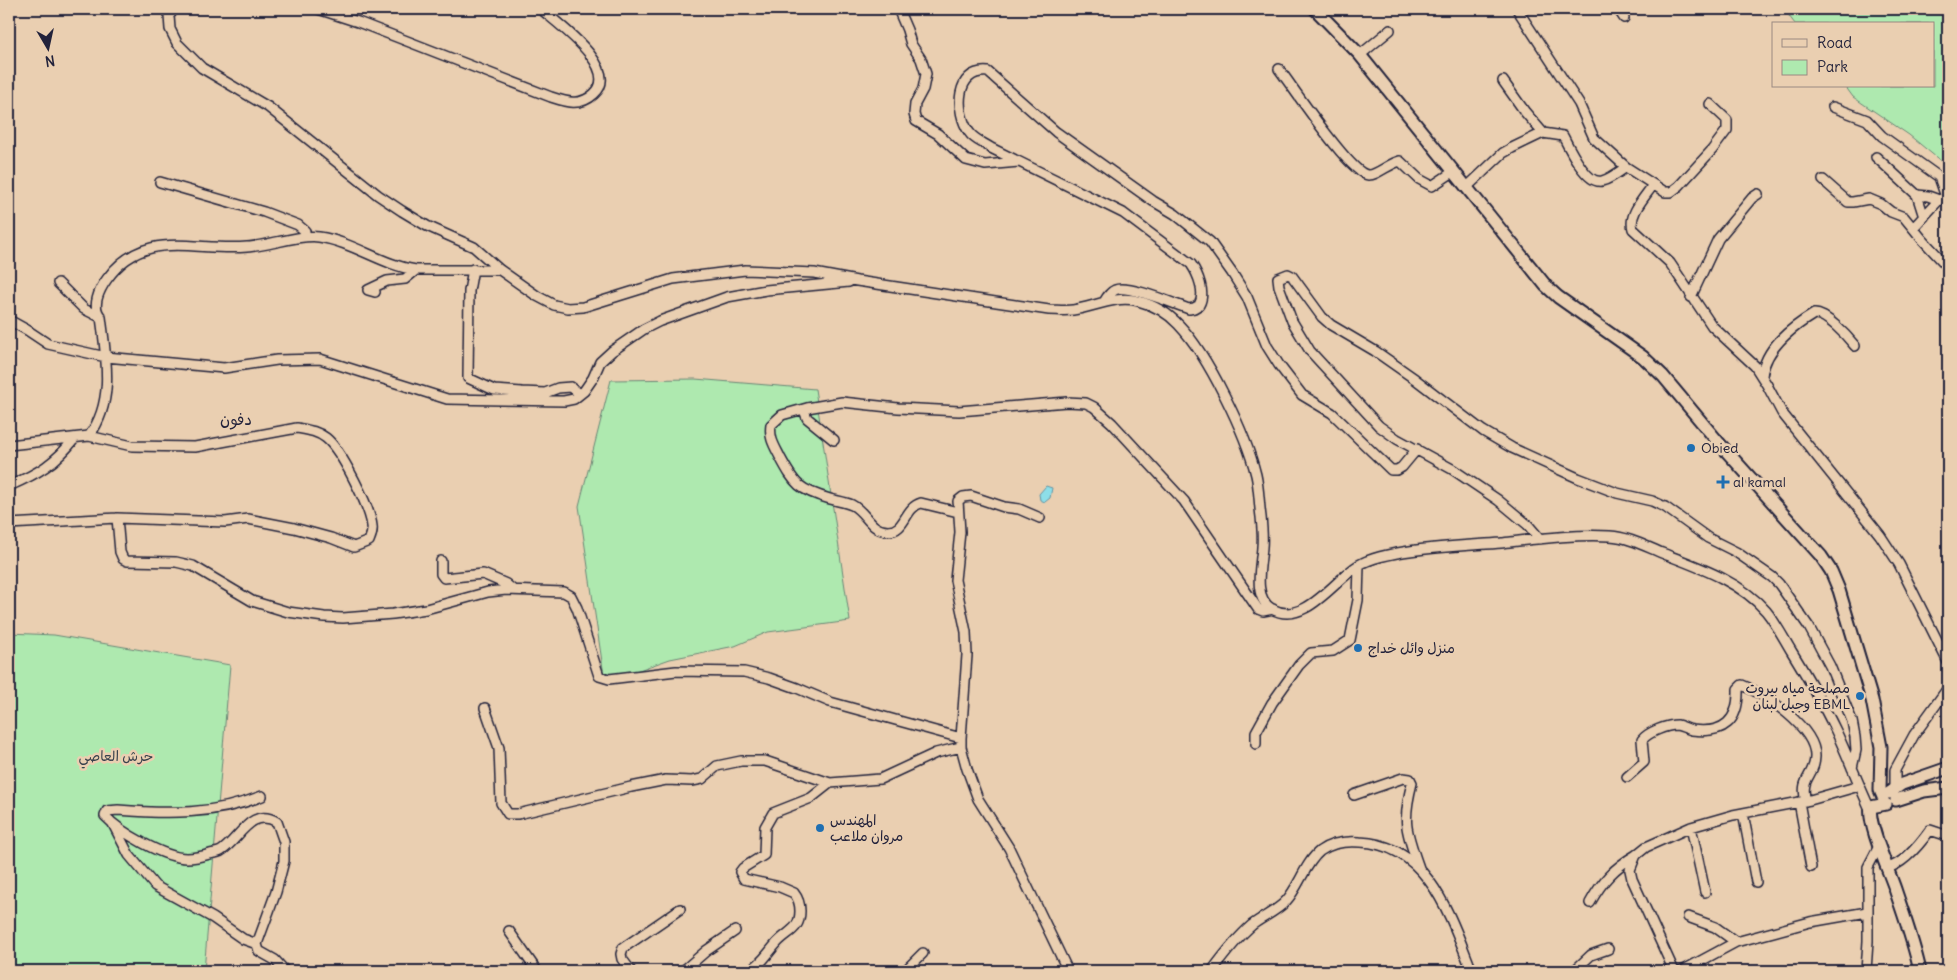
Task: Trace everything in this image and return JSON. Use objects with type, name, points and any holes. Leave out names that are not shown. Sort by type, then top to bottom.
[{"type":"main road","points":[[1315,9],[1360,55],[1546,286],[1558,297],[1644,358],[1663,376],[1719,443],[1821,556],[1832,572],[1872,700],[1881,747],[1880,790],[1890,796],[1948,788]]},
{"type":"main road","points":[[1920,971],[1915,950],[1879,846],[1870,809],[1929,774],[1948,768]]},
{"type":"street","points":[[174,9],[169,16],[170,29],[177,43],[202,68],[268,107],[378,196],[427,226],[474,247],[500,270],[537,296],[554,305],[568,308],[582,307],[673,279],[745,270],[814,273],[1049,310],[1072,310],[1104,302],[1135,300],[1166,313],[1191,340],[1215,377],[1246,443],[1256,475],[1262,527],[1261,593],[1265,604],[1273,610]]},
{"type":"street","points":[[318,9],[358,22],[550,97],[576,103],[595,94],[600,87],[602,77],[593,57],[541,9]]},
{"type":"street","points":[[898,9],[911,44],[921,59],[926,74],[924,88],[915,104],[914,114],[916,121],[938,134],[958,155],[966,160],[985,165],[1020,162]]},
{"type":"street","points":[[1517,9],[1532,30],[1549,60],[1567,82],[1594,138],[1626,167],[1666,192],[1676,189],[1707,156],[1727,130],[1727,120],[1710,104]]},
{"type":"street","points":[[1618,9],[1624,18]]},
{"type":"street","points":[[1360,55],[1390,30]]},
{"type":"street","points":[[1279,69],[1346,159],[1364,174],[1373,174],[1389,165],[1400,162],[1419,179],[1432,186],[1453,172]]},
{"type":"street","points":[[1104,302],[1112,292],[1120,288],[1137,291],[1189,308],[1199,305],[1202,296],[1191,264],[1159,238],[1123,213],[974,138],[962,120],[960,98],[966,80],[975,73],[988,72],[1069,142],[1175,214],[1210,242],[1247,297],[1267,346],[1302,395],[1332,414],[1391,470],[1397,470],[1402,467],[1418,449]]},
{"type":"street","points":[[1503,81],[1543,133]]},
{"type":"street","points":[[1833,107],[1867,120],[1882,136],[1939,177],[1944,198]]},
{"type":"street","points":[[1467,187],[1503,153],[1543,133],[1562,136],[1585,174],[1597,182],[1626,167]]},
{"type":"street","points":[[1876,157],[1917,195],[1924,216]]},
{"type":"street","points":[[1823,180],[1848,202],[1869,199],[1904,217],[1948,267]]},
{"type":"street","points":[[160,182],[264,212],[298,225],[305,231],[305,237]]},
{"type":"street","points":[[1654,186],[1637,208],[1631,224],[1638,234],[1670,263],[1712,326],[1755,366],[1782,413],[1850,497],[1899,564],[1948,662]]},
{"type":"street","points":[[1692,297],[1718,240],[1752,198],[1758,194]]},
{"type":"street","points":[[1917,195],[1944,198]]},
{"type":"street","points":[[1914,227],[1944,198]]},
{"type":"street","points":[[89,436],[103,411],[106,356],[100,318],[96,308],[97,297],[114,269],[148,248],[193,245],[246,247],[305,237],[318,237],[337,242],[403,268],[416,270],[500,270]]},
{"type":"street","points":[[473,269],[469,291],[468,378],[494,390],[545,393],[558,388],[571,387],[580,394]]},
{"type":"street","points":[[375,292],[368,290],[387,281],[404,279],[416,270]]},
{"type":"street","points":[[1540,539],[1528,525],[1498,500],[1452,469],[1397,439],[1379,426],[1310,351],[1292,321],[1279,286],[1278,278],[1288,274],[1292,276],[1322,317],[1331,325],[1391,362],[1436,394],[1469,421],[1500,441],[1578,478],[1666,507],[1708,538],[1736,552],[1772,577],[1780,584],[1809,626],[1830,666],[1852,721],[1856,737],[1856,750],[1852,769]]},
{"type":"street","points":[[9,320],[48,344],[106,356],[224,368],[278,360],[320,359],[447,399],[564,401],[574,399],[580,394],[593,378],[600,362],[638,333],[660,321],[735,295],[857,281]]},
{"type":"street","points":[[58,283],[84,309],[100,318]]},
{"type":"street","points":[[1762,376],[1765,361],[1775,346],[1787,333],[1814,314],[1822,315],[1843,332],[1855,346]]},
{"type":"street","points":[[958,512],[921,503],[909,511],[899,528],[878,530],[853,506],[802,489],[790,475],[772,443],[771,425],[778,418],[807,408],[842,402],[898,408],[959,411],[1073,402],[1086,403],[1094,407],[1112,423],[1184,501],[1258,609],[1263,611],[1295,612],[1309,606],[1327,594],[1360,565],[1406,552],[1540,539],[1610,536],[1628,539],[1704,570],[1739,589],[1766,612],[1804,672],[1836,731],[1870,809]]},
{"type":"street","points":[[804,410],[807,418],[834,440]]},
{"type":"street","points":[[9,445],[89,436],[132,446],[194,447],[297,428],[314,430],[326,438],[337,450],[351,475],[366,509],[373,532],[369,541],[354,547],[331,538],[294,528],[248,519],[225,522],[118,518],[9,524]]},
{"type":"street","points":[[9,486],[30,477],[48,466],[63,454],[75,438]]},
{"type":"street","points":[[1040,518],[1019,509],[1004,507],[971,496],[958,500],[960,532],[955,580],[966,632],[968,655],[961,742],[967,769],[978,799],[1009,848],[1068,971]]},
{"type":"street","points":[[118,518],[120,552],[126,561],[176,562],[193,566],[252,601],[288,612],[343,618],[426,609],[488,592],[513,590],[564,592],[571,596],[600,676],[609,679],[676,671],[744,672],[769,678],[830,702],[961,742]]},
{"type":"street","points":[[441,561],[441,574],[444,578],[483,574],[506,584],[513,590]]},
{"type":"street","points":[[1256,744],[1256,732],[1272,703],[1299,665],[1311,653],[1333,652],[1350,640],[1358,600],[1360,565]]},
{"type":"street","points":[[1627,777],[1644,762],[1642,740],[1644,737],[1662,728],[1677,725],[1703,731],[1723,727],[1732,718],[1738,707],[1738,689],[1742,685],[1764,696],[1790,717],[1800,726],[1810,740],[1815,755],[1814,766],[1803,786],[1803,802],[1812,867]]},
{"type":"street","points":[[1890,796],[1896,770],[1914,735],[1948,688]]},
{"type":"street","points":[[486,708],[499,748],[501,803],[508,814],[518,814],[666,780],[697,780],[708,775],[717,766],[741,760],[765,761],[830,783],[880,778],[961,742]]},
{"type":"street","points":[[1354,796],[1403,778],[1410,779],[1412,783],[1406,809],[1405,825],[1420,870]]},
{"type":"street","points":[[749,971],[762,963],[782,937],[798,925],[800,909],[794,892],[744,879],[740,872],[743,868],[764,855],[765,827],[773,813],[811,798],[830,783]]},
{"type":"street","points":[[1590,903],[1606,878],[1619,865],[1646,847],[1690,827],[1743,813],[1803,802],[1860,786]]},
{"type":"street","points":[[262,796],[244,804],[225,808],[189,812],[118,810],[107,812],[105,816],[113,824],[144,843],[165,853],[186,858],[220,852],[242,830],[257,819],[271,818],[277,822],[284,842],[284,861],[276,892],[257,944],[259,951],[276,960],[285,971]]},
{"type":"street","points":[[1743,813],[1756,882]]},
{"type":"street","points":[[113,824],[128,855],[155,886],[214,918],[243,939],[257,944]]},
{"type":"street","points":[[1690,827],[1705,892]]},
{"type":"street","points":[[1887,868],[1900,861],[1920,844],[1930,830],[1948,836]]},
{"type":"street","points":[[1212,971],[1251,926],[1286,902],[1314,857],[1322,850],[1349,842],[1380,844],[1394,849],[1420,870],[1433,886],[1446,909],[1472,971]]},
{"type":"street","points":[[1866,971],[1868,867],[1879,846]]},
{"type":"street","points":[[1636,855],[1630,870],[1632,880],[1674,971]]},
{"type":"street","points":[[631,971],[620,954],[624,948],[680,909]]},
{"type":"street","points":[[1682,971],[1736,942],[1810,922],[1867,912]]},
{"type":"street","points":[[1688,917],[1715,927],[1736,942]]},
{"type":"street","points":[[509,931],[537,971]]},
{"type":"street","points":[[683,971],[706,951],[735,931]]},
{"type":"street","points":[[1574,971],[1591,955],[1608,949]]},
{"type":"street","points":[[906,971],[923,953]]},
{"type":"green space","points":[[1790,9],[1948,9],[1948,167],[1909,135],[1853,97],[1846,88],[1934,88],[1934,22],[1794,22],[1789,16]]},
{"type":"green space","points":[[695,379],[815,389],[850,621],[768,632],[735,646],[670,659],[605,682],[579,506],[611,380]]},
{"type":"green space","name":"حرش العاصي","points":[[9,633],[54,635],[230,665],[204,971],[9,971]]},
{"type":"water","points":[[1046,486],[1052,488],[1050,498],[1045,502],[1040,500],[1039,494]]},
{"type":"place","name":"Obied","points":[[1691,448]]},
{"type":"place","name":"al kamal","points":[[1723,482]]},
{"type":"place","name":"منزل وائل خداج","points":[[1358,648]]},
{"type":"place","name":"مصلحة مياه بيروت وجبل لبنان EBML","points":[[1860,696]]},
{"type":"place","name":"المهندس مروان ملاعب","points":[[820,828]]},
{"type":"district","name":"دفون","points":[[236,419]]}]
